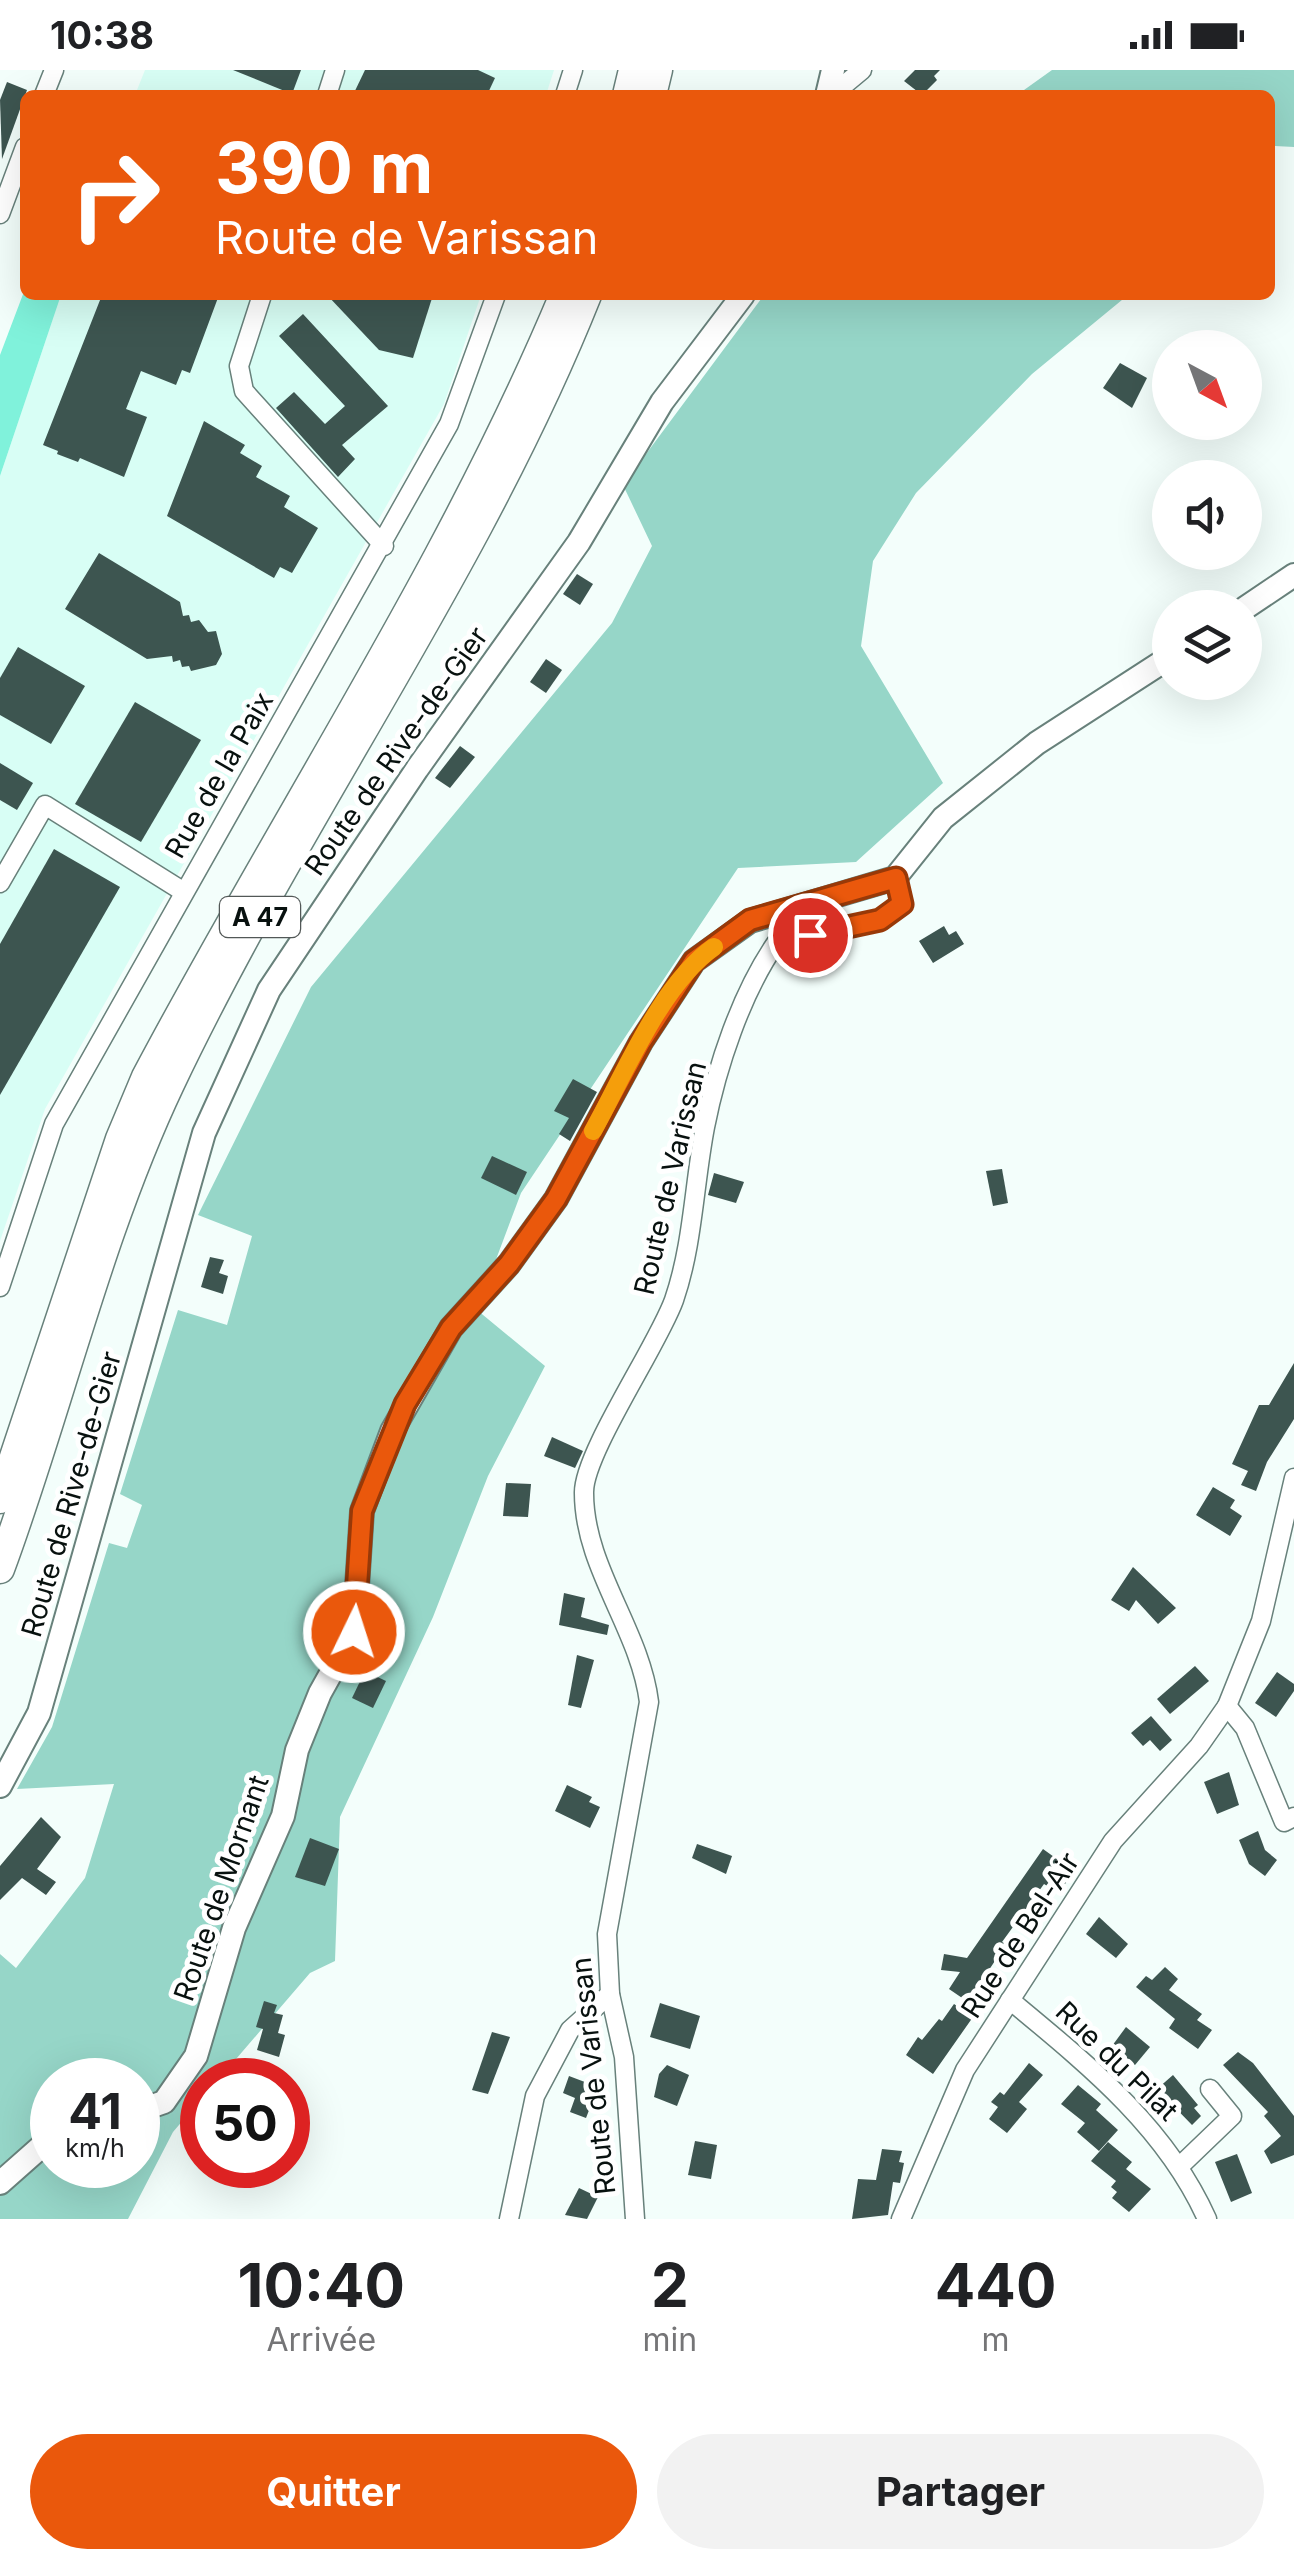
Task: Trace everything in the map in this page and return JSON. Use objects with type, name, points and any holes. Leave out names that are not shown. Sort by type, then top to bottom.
[{"type":"highway","name":"A 47","points":[[0,1499],[120,1139],[146,1077],[462,513],[523,392],[562,300]]},
{"type":"highway","name":"A 47","points":[[0,1569],[120,1210],[171,1082],[481,528],[547,392],[585,300]]},
{"type":"main road","name":"Route de Rive-de-Gier","points":[[0,1786],[39,1713],[204,1133],[270,990],[417,769],[580,542],[662,402],[739,300]]},
{"type":"main road","points":[[1262,596],[1294,574]]},
{"type":"main road","points":[[896,878],[956,808],[1037,743],[1152,669]]},
{"type":"main road","name":"Route de Mornant","points":[[160,2103],[196,2056],[234,1928],[283,1816],[297,1750],[320,1693],[354,1632],[362,1511],[392,1431],[419,1378],[451,1328],[509,1264],[556,1199],[641,1042],[694,961],[750,920],[896,878]]},
{"type":"main road","points":[[0,2183],[30,2156]]},
{"type":"street","points":[[836,90],[862,70]]},
{"type":"street","points":[[0,214],[20,160]]},
{"type":"street","points":[[260,300],[239,366],[244,391],[384,546]]},
{"type":"street","name":"Rue de la Paix","points":[[0,1288],[54,1124],[450,424],[494,300]]},
{"type":"street","points":[[0,883],[45,805],[184,892]]},
{"type":"street","name":"Route de Varissan","points":[[635,2219],[624,2057],[610,1994],[607,1934],[649,1702],[646,1674],[587,1534],[583,1488],[673,1302],[686,1257],[706,1123],[758,968],[776,943],[880,920],[902,904],[896,878]]},
{"type":"street","name":"Rue de Bel-Air","points":[[900,2219],[965,2070],[1113,1841],[1200,1746],[1226,1706],[1261,1621],[1294,1478]]},
{"type":"street","points":[[1226,1706],[1246,1728],[1284,1822],[1294,1817]]},
{"type":"street","points":[[509,2219],[535,2096],[570,2030],[610,1994]]},
{"type":"street","name":"Rue du Pilat","points":[[1010,2000],[1150,2126],[1181,2165],[1207,2219]]},
{"type":"street","name":"Rue du Pilat","points":[[1181,2165],[1232,2116],[1210,2089]]},
{"type":"shaded area","points":[[145,70],[554,70],[548,90],[137,90]]},
{"type":"shaded area","points":[[1052,70],[1294,70],[1294,147],[1275,146],[1275,90],[1024,90]]},
{"type":"shaded area","points":[[21,300],[59,300],[0,476],[0,355]]},
{"type":"shaded area","points":[[59,300],[479,300],[444,404],[45,1109],[0,1241],[0,476]]},
{"type":"shaded area","points":[[760,300],[1122,300],[1032,374],[916,493],[873,561],[861,646],[943,783],[856,862],[738,868],[521,1193],[477,1310],[545,1366],[488,1476],[433,1617],[340,1817],[335,1961],[310,1973],[237,2058],[180,2058],[180,2124],[160,2157],[160,2058],[30,2058],[30,2188],[144,2188],[128,2219],[0,2219],[0,1954],[16,1968],[85,1878],[114,1784],[17,1789],[52,1727],[109,1543],[127,1548],[142,1505],[120,1494],[178,1310],[227,1325],[252,1236],[198,1215],[311,987],[612,623],[652,546],[623,485]]},
{"type":"building","points":[[233,70],[301,70],[294,90],[282,90]]},
{"type":"building","points":[[365,70],[478,70],[495,78],[489,90],[355,90]]},
{"type":"building","points":[[915,70],[940,70],[927,90],[916,90],[904,81]]},
{"type":"building","points":[[7,82],[27,90],[20,90],[20,109],[2,159],[0,100]]},
{"type":"building","points":[[100,300],[217,300],[190,373],[182,370],[176,385],[141,371],[126,409],[147,417],[124,477],[80,458],[78,462],[57,454],[58,451],[43,445]]},
{"type":"building","points":[[332,300],[431,300],[413,358],[379,350]]},
{"type":"building","points":[[303,314],[388,406],[342,445],[355,459],[338,477],[276,408],[294,392],[325,424],[345,406],[279,336]]},
{"type":"building","points":[[1120,363],[1147,378],[1132,408],[1103,388]]},
{"type":"building","points":[[204,421],[245,445],[240,453],[262,466],[256,477],[290,496],[284,507],[318,528],[292,573],[280,567],[274,578],[167,516]]},
{"type":"building","points":[[99,553],[180,602],[183,616],[189,615],[191,622],[199,620],[208,632],[216,631],[222,654],[216,665],[191,671],[189,666],[182,667],[180,660],[173,662],[172,656],[147,659],[65,609]]},
{"type":"building","points":[[577,574],[593,584],[580,605],[563,594]]},
{"type":"building","points":[[18,647],[85,686],[51,744],[0,715],[0,678]]},
{"type":"building","points":[[546,659],[562,670],[546,693],[530,682]]},
{"type":"building","points":[[135,702],[201,740],[141,842],[75,804]]},
{"type":"building","points":[[460,746],[475,757],[450,788],[435,778]]},
{"type":"building","points":[[0,763],[33,783],[17,810],[0,800]]},
{"type":"building","points":[[54,849],[120,887],[0,1095],[0,944]]},
{"type":"building","points":[[944,926],[949,935],[956,931],[964,944],[933,963],[919,941]]},
{"type":"building","points":[[573,1079],[597,1092],[570,1141],[559,1134],[569,1118],[554,1111]]},
{"type":"building","points":[[492,1156],[527,1172],[516,1195],[481,1178]]},
{"type":"building","points":[[1002,1169],[1008,1203],[993,1206],[986,1171]]},
{"type":"building","points":[[714,1173],[744,1182],[736,1203],[708,1195]]},
{"type":"building","points":[[210,1257],[224,1260],[219,1273],[228,1276],[223,1294],[201,1287]]},
{"type":"building","points":[[1294,1363],[1294,1419],[1267,1462],[1256,1491],[1241,1485],[1248,1471],[1232,1464],[1259,1405],[1269,1405]]},
{"type":"building","points":[[552,1437],[583,1451],[575,1468],[544,1456]]},
{"type":"building","points":[[506,1483],[531,1484],[528,1517],[503,1516]]},
{"type":"building","points":[[1213,1487],[1235,1500],[1230,1508],[1242,1516],[1230,1536],[1196,1515]]},
{"type":"building","points":[[1133,1567],[1176,1608],[1158,1624],[1136,1600],[1129,1611],[1111,1600]]},
{"type":"building","points":[[564,1593],[585,1598],[581,1617],[609,1625],[607,1635],[559,1625]]},
{"type":"building","points":[[577,1655],[594,1660],[581,1708],[568,1705]]},
{"type":"building","points":[[1195,1666],[1209,1681],[1170,1714],[1157,1699]]},
{"type":"building","points":[[365,1671],[386,1681],[373,1708],[352,1698]]},
{"type":"building","points":[[1277,1672],[1294,1684],[1294,1691],[1276,1717],[1255,1703]]},
{"type":"building","points":[[1151,1716],[1172,1740],[1160,1751],[1150,1740],[1143,1746],[1131,1733]]},
{"type":"building","points":[[1229,1772],[1239,1805],[1217,1814],[1204,1782]]},
{"type":"building","points":[[567,1785],[592,1797],[589,1802],[600,1807],[590,1828],[555,1811]]},
{"type":"building","points":[[41,1817],[61,1837],[37,1869],[56,1882],[46,1895],[22,1878],[0,1900],[0,1866]]},
{"type":"building","points":[[1258,1831],[1265,1850],[1277,1860],[1265,1876],[1249,1864],[1239,1840]]},
{"type":"building","points":[[310,1838],[339,1849],[325,1886],[295,1877]]},
{"type":"building","points":[[697,1844],[732,1856],[726,1874],[692,1858]]},
{"type":"building","points":[[1043,1849],[1068,1867],[1063,1873],[1069,1878],[1059,1893],[1044,1884],[1002,1942],[1006,1944],[968,2002],[949,1989],[960,1972],[941,1970],[944,1954],[967,1958]]},
{"type":"building","points":[[1099,1917],[1128,1944],[1116,1958],[1086,1934]]},
{"type":"building","points":[[1165,1967],[1178,1979],[1169,1990],[1202,2014],[1197,2020],[1212,2030],[1198,2049],[1169,2028],[1175,2019],[1136,1987],[1146,1976],[1152,1980]]},
{"type":"building","points":[[264,2001],[277,2005],[274,2013],[283,2015],[278,2033],[285,2035],[279,2057],[257,2050],[263,2029],[256,2027]]},
{"type":"building","points":[[660,2003],[700,2016],[690,2049],[650,2037]]},
{"type":"building","points":[[954,2004],[973,2017],[933,2074],[906,2055],[918,2037],[922,2040]]},
{"type":"building","points":[[1126,2027],[1150,2047],[1135,2065],[1112,2046]]},
{"type":"building","points":[[492,2032],[510,2037],[488,2094],[472,2090]]},
{"type":"building","points":[[1238,2052],[1253,2063],[1294,2116],[1294,2155],[1271,2164],[1264,2151],[1281,2136],[1264,2116],[1268,2112],[1223,2065]]},
{"type":"building","points":[[1029,2063],[1043,2075],[1019,2102],[1027,2109],[1007,2133],[989,2119],[998,2107],[991,2102],[1000,2092],[1004,2095]]},
{"type":"building","points":[[667,2065],[689,2075],[677,2106],[654,2097],[659,2074]]},
{"type":"building","points":[[1173,2075],[1198,2105],[1194,2108],[1201,2116],[1192,2125],[1157,2089]]},
{"type":"building","points":[[569,2076],[598,2087],[586,2118],[570,2112],[575,2098],[563,2093]]},
{"type":"building","points":[[1078,2085],[1101,2104],[1096,2110],[1118,2130],[1099,2151],[1077,2132],[1085,2123],[1061,2104]]},
{"type":"building","points":[[695,2141],[717,2145],[711,2179],[688,2175]]},
{"type":"building","points":[[1108,2142],[1132,2162],[1126,2169],[1151,2189],[1129,2212],[1112,2198],[1117,2192],[1111,2187],[1116,2181],[1091,2161]]},
{"type":"building","points":[[882,2149],[902,2151],[899,2162],[904,2163],[900,2183],[893,2182],[888,2215],[852,2219],[858,2179],[876,2180]]},
{"type":"building","points":[[1237,2154],[1252,2193],[1231,2202],[1215,2162]]},
{"type":"building","points":[[579,2188],[598,2197],[587,2219],[565,2215]]},
{"type":"slow traffic","points":[[593,1131],[641,1042],[694,961],[714,947]]},
{"type":"route","points":[[354,1632],[362,1511],[405,1404],[451,1328],[509,1264],[556,1199],[641,1042],[694,961],[750,920],[896,878],[902,904],[880,920],[810,935]]}]
